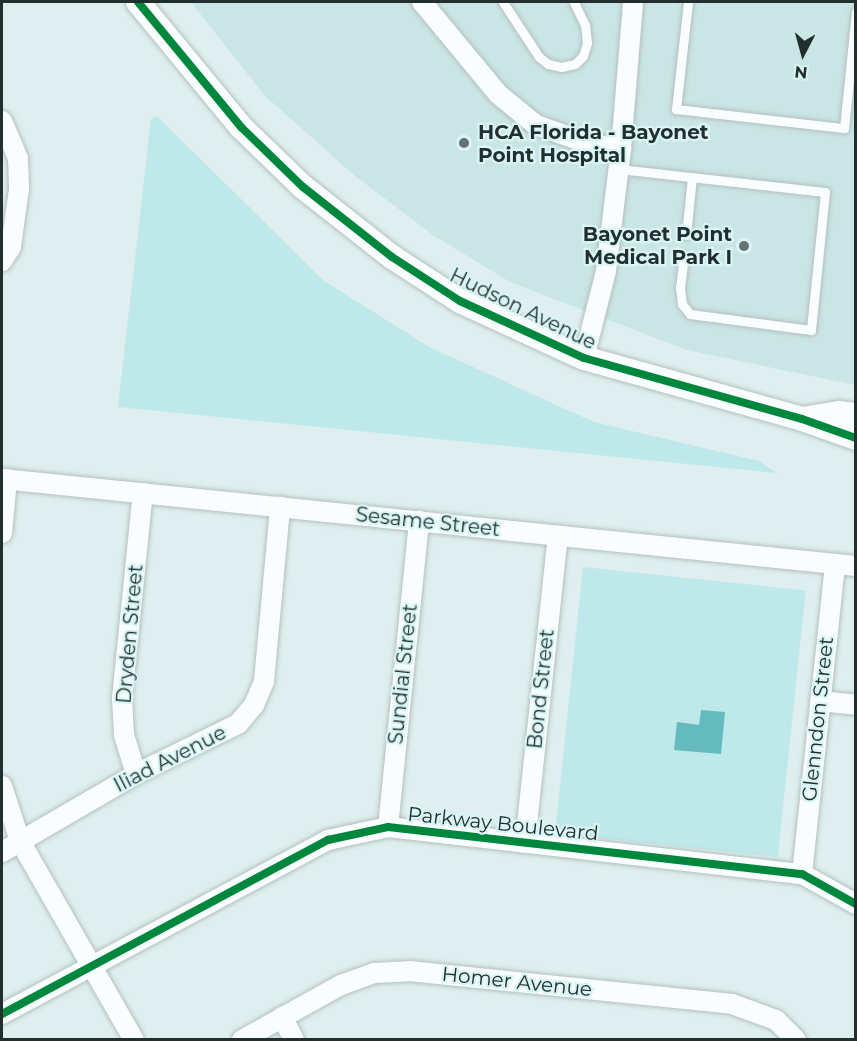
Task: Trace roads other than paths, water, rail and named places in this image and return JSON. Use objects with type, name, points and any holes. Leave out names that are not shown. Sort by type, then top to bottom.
[{"type":"street","name":"Hudson Avenue","points":[[138,2],[241,127],[349,225],[460,301],[584,358],[802,419],[855,438]]},
{"type":"street","points":[[423,2],[498,94],[536,125],[587,143],[621,149]]},
{"type":"street","points":[[584,358],[606,271],[619,169],[633,2]]},
{"type":"street","points":[[2,121],[18,158],[19,189],[11,247],[2,261]]},
{"type":"street","name":"Hudson Avenue","points":[[802,419],[839,412],[855,415]]},
{"type":"street","points":[[2,533],[4,479]]},
{"type":"street","name":"Sesame Street","points":[[4,479],[855,566]]},
{"type":"street","name":"Dryden Street","points":[[136,774],[124,735],[122,698],[143,493]]},
{"type":"street","name":"Iliad Avenue","points":[[2,852],[136,774],[238,724],[254,705],[264,681],[280,507]]},
{"type":"street","name":"Sundial Street","points":[[388,828],[419,521]]},
{"type":"street","name":"Bond Street","points":[[525,843],[558,536]]},
{"type":"street","name":"Glenndon Street","points":[[802,874],[835,564]]},
{"type":"street","points":[[820,701],[855,705]]},
{"type":"street","points":[[2,786],[20,841],[134,1040]]},
{"type":"street","name":"Parkway Boulevard","points":[[2,1014],[328,840],[388,828],[802,874],[855,904]]},
{"type":"street","name":"Homer Avenue","points":[[242,1040],[341,985],[374,974],[410,971],[732,1004],[776,1020],[796,1040]]},
{"type":"street","points":[[282,1017],[294,1040]]},
{"type":"lane","points":[[503,2],[538,57],[548,64],[561,67],[575,64],[583,56],[587,43],[585,25],[574,2]]},
{"type":"lane","points":[[688,2],[676,109],[844,128],[855,12]]},
{"type":"lane","points":[[619,169],[825,192],[811,330],[690,314],[682,303],[680,288],[684,257]]},
{"type":"lane","points":[[686,235],[692,177]]},
{"type":"water","points":[[701,710],[725,712],[721,754],[674,750],[677,722],[699,725]]},
{"type":"place","name":"HCA Florida - Bayonet Point Hospital","points":[[464,143]]},
{"type":"place","name":"Bayonet Point Medical Park I","points":[[744,246]]}]
